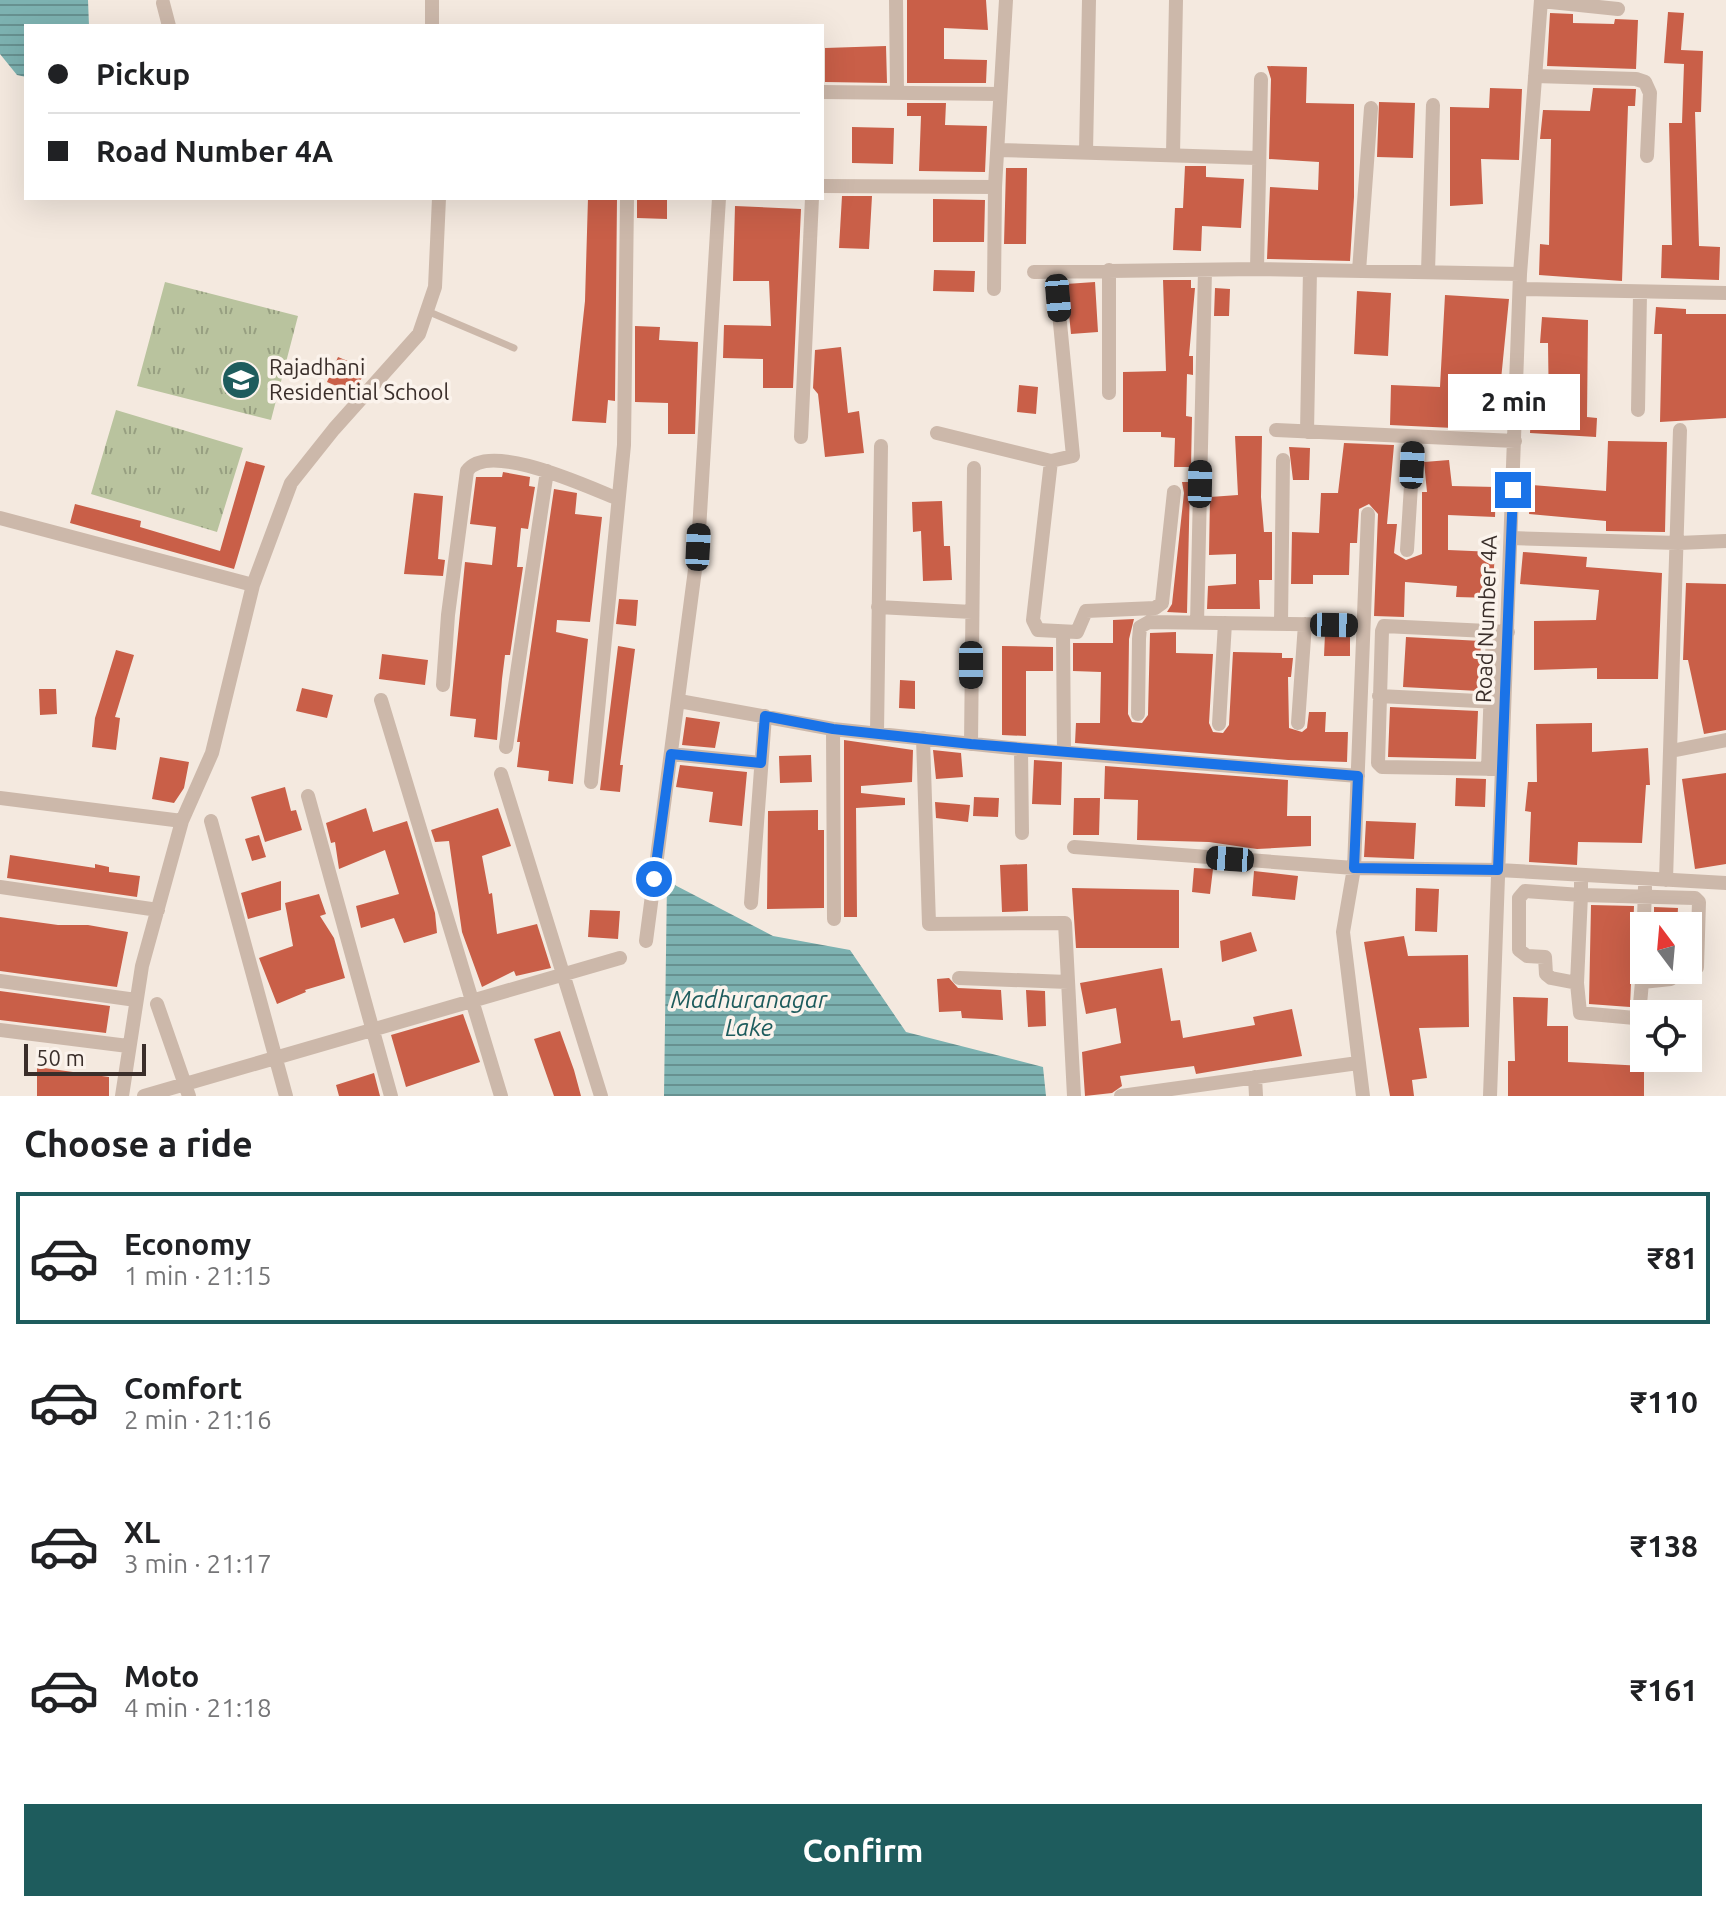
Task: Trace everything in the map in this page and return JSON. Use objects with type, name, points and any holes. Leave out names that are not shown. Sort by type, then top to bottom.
[{"type":"street","points":[[432,0],[432,24]]},
{"type":"street","points":[[896,0],[897,92]]},
{"type":"street","points":[[994,289],[995,187],[1006,0]]},
{"type":"street","points":[[1086,152],[1089,0]]},
{"type":"street","points":[[1173,154],[1176,0]]},
{"type":"street","points":[[1541,0],[1618,9]]},
{"type":"street","name":"Road Number 4A","points":[[1490,1096],[1498,870],[1495,769],[1500,632],[1511,538],[1520,282],[1541,0]]},
{"type":"street","points":[[163,3],[168,24]]},
{"type":"street","points":[[1535,76],[1636,79],[1645,82],[1650,93],[1647,156]]},
{"type":"street","points":[[1257,269],[1261,79]]},
{"type":"street","points":[[824,92],[1000,94]]},
{"type":"street","points":[[1428,272],[1433,105]]},
{"type":"street","points":[[1359,271],[1371,108]]},
{"type":"street","points":[[998,150],[1257,158]]},
{"type":"street","points":[[824,186],[995,187]]},
{"type":"street","points":[[122,1096],[136,1000],[158,910],[182,821],[212,753],[253,585],[291,483],[334,429],[419,334],[435,287],[439,200]]},
{"type":"street","points":[[591,782],[616,498],[624,445],[627,200]]},
{"type":"street","points":[[646,941],[698,547],[719,200]]},
{"type":"street","points":[[801,437],[812,200]]},
{"type":"street","points":[[1034,272],[1257,269],[1428,272],[1640,294],[1726,293]]},
{"type":"street","points":[[1109,270],[1109,393]]},
{"type":"street","points":[[1197,623],[1205,270]]},
{"type":"street","points":[[1307,432],[1310,270]]},
{"type":"street","points":[[937,433],[1051,461],[1073,456],[1055,272]]},
{"type":"street","points":[[1638,410],[1640,294]]},
{"type":"street","points":[[1276,430],[1515,441]]},
{"type":"street","points":[[1666,880],[1680,430]]},
{"type":"street","points":[[1407,550],[1414,437]]},
{"type":"street","points":[[877,733],[881,446]]},
{"type":"street","points":[[443,685],[448,615],[467,471],[481,460],[547,471],[616,498]]},
{"type":"street","points":[[1281,624],[1283,460]]},
{"type":"street","points":[[1051,461],[1033,620],[1038,630],[1077,632],[1086,611],[1155,608],[1162,603],[1174,492]]},
{"type":"street","points":[[971,744],[974,468]]},
{"type":"street","points":[[506,747],[547,471]]},
{"type":"street","points":[[1363,1096],[1343,932],[1354,868],[1368,514]]},
{"type":"street","points":[[0,518],[253,585]]},
{"type":"street","points":[[1511,538],[1678,543],[1726,541]]},
{"type":"street","points":[[878,607],[972,612]]},
{"type":"street","points":[[1138,714],[1140,627],[1149,622],[1363,625]]},
{"type":"street","points":[[1219,724],[1225,623]]},
{"type":"street","points":[[1298,723],[1305,624]]},
{"type":"street","points":[[1495,769],[1382,767],[1377,757],[1379,696],[1384,626],[1500,632]]},
{"type":"street","points":[[1063,632],[1064,750]]},
{"type":"street","points":[[1379,696],[1498,702]]},
{"type":"street","points":[[381,700],[501,1096]]},
{"type":"street","points":[[679,701],[833,729],[1021,749],[1064,750],[1358,776]]},
{"type":"street","points":[[751,903],[765,716]]},
{"type":"street","points":[[833,729],[834,919]]},
{"type":"street","points":[[923,738],[929,924],[1065,923],[1074,1096]]},
{"type":"street","points":[[1671,751],[1726,740]]},
{"type":"street","points":[[1021,749],[1022,833]]},
{"type":"street","points":[[671,754],[761,763]]},
{"type":"street","points":[[501,774],[601,1096]]},
{"type":"street","points":[[308,796],[370,1030],[391,1096]]},
{"type":"street","points":[[0,798],[182,821]]},
{"type":"street","points":[[211,821],[286,1096]]},
{"type":"street","points":[[1074,847],[1354,868],[1498,870],[1726,883]]},
{"type":"street","points":[[1581,875],[1577,983],[1580,1013],[1635,1018],[1639,1015],[1642,984]]},
{"type":"street","points":[[1644,912],[1645,878]]},
{"type":"street","points":[[0,887],[158,910]]},
{"type":"street","points":[[1577,983],[1551,978],[1546,974],[1545,957],[1527,956],[1519,950],[1519,898],[1525,891],[1698,899],[1698,912]]},
{"type":"street","points":[[144,1096],[187,1090],[275,1058],[562,972],[620,958]]},
{"type":"street","points":[[959,978],[1068,982]]},
{"type":"street","points":[[0,981],[136,1000]]},
{"type":"street","points":[[157,1004],[187,1090]]},
{"type":"street","points":[[0,1030],[128,1046]]},
{"type":"street","points":[[1121,1096],[1358,1063]]},
{"type":"street","points":[[1255,1077],[1256,1096]]},
{"type":"lane","points":[[427,311],[514,348]]},
{"type":"green space","points":[[165,282],[298,316],[271,420],[137,386]]},
{"type":"green space","points":[[116,410],[243,448],[217,532],[91,494]]},
{"type":"water","points":[[0,0],[88,0],[89,24],[24,24],[24,77],[17,75],[0,54]]},
{"type":"water","name":"Madhuranagar Lake","points":[[667,881],[773,936],[850,950],[906,1032],[1043,1067],[1046,1096],[664,1096]]},
{"type":"building","points":[[907,0],[986,0],[988,30],[944,28],[944,59],[987,60],[986,83],[907,83]]},
{"type":"building","points":[[1668,12],[1684,13],[1681,50],[1703,51],[1701,112],[1695,112],[1699,246],[1720,247],[1719,280],[1661,278],[1662,245],[1672,245],[1669,123],[1682,123],[1684,64],[1664,63]]},
{"type":"building","points":[[1550,13],[1573,14],[1573,23],[1614,24],[1615,19],[1638,20],[1636,69],[1547,66]]},
{"type":"building","points":[[886,46],[887,83],[825,82],[825,48]]},
{"type":"building","points":[[1267,66],[1307,67],[1306,103],[1354,104],[1350,261],[1267,259],[1270,187],[1318,190],[1319,162],[1269,159],[1271,79]]},
{"type":"building","points":[[1490,88],[1522,89],[1519,160],[1481,159],[1483,204],[1450,206],[1450,107],[1489,108]]},
{"type":"building","points":[[1593,88],[1636,89],[1635,106],[1628,106],[1622,281],[1539,275],[1540,244],[1549,245],[1551,139],[1540,139],[1543,110],[1590,111]]},
{"type":"building","points":[[1379,102],[1415,103],[1413,158],[1377,157]]},
{"type":"building","points":[[907,103],[946,103],[945,125],[987,126],[985,172],[919,171],[921,116],[907,116]]},
{"type":"building","points":[[852,127],[894,128],[893,164],[852,163]]},
{"type":"building","points":[[1185,166],[1206,166],[1206,177],[1244,179],[1241,228],[1202,226],[1201,251],[1173,250],[1175,208],[1183,208]]},
{"type":"building","points":[[1006,168],[1027,168],[1026,244],[1004,244]]},
{"type":"building","points":[[842,196],[872,196],[869,249],[839,248]]},
{"type":"building","points":[[933,199],[985,200],[984,242],[933,242]]},
{"type":"building","points":[[588,200],[617,200],[615,401],[608,400],[606,423],[572,421],[585,301]]},
{"type":"building","points":[[637,200],[667,200],[667,219],[637,218]]},
{"type":"building","points":[[735,206],[801,209],[793,388],[763,388],[763,359],[723,358],[724,325],[771,326],[769,281],[733,281]]},
{"type":"building","points":[[934,270],[975,271],[974,292],[933,291]]},
{"type":"building","points":[[1163,280],[1191,280],[1191,288],[1195,288],[1189,356],[1193,356],[1193,375],[1187,374],[1186,416],[1192,417],[1191,467],[1174,467],[1175,438],[1161,437],[1161,432],[1123,432],[1123,372],[1166,371]]},
{"type":"building","points":[[1095,282],[1098,332],[1071,334],[1066,284]]},
{"type":"building","points":[[1215,288],[1230,289],[1229,316],[1214,316]]},
{"type":"building","points":[[1357,291],[1391,293],[1388,356],[1354,354]]},
{"type":"building","points":[[1445,295],[1509,299],[1496,430],[1390,425],[1391,385],[1440,387]]},
{"type":"building","points":[[1656,307],[1686,309],[1686,314],[1726,314],[1726,418],[1660,422],[1662,334],[1654,334]]},
{"type":"building","points":[[1542,317],[1588,320],[1587,417],[1597,418],[1596,437],[1530,433],[1531,413],[1549,415],[1548,343],[1540,343]]},
{"type":"building","points":[[635,326],[660,327],[659,340],[698,342],[695,434],[668,434],[668,403],[635,402]]},
{"type":"building","points":[[841,347],[848,413],[859,411],[864,453],[825,457],[818,394],[813,388],[815,350]]},
{"type":"building","points":[[338,357],[367,369],[353,393],[327,382]]},
{"type":"building","points":[[1019,385],[1038,387],[1036,414],[1017,412]]},
{"type":"building","points":[[1235,436],[1262,436],[1261,497],[1264,532],[1272,532],[1272,580],[1259,580],[1260,609],[1207,609],[1208,586],[1236,584],[1236,554],[1209,555],[1210,497],[1238,495]]},
{"type":"building","points":[[1608,441],[1667,442],[1665,532],[1606,531],[1606,521],[1529,514],[1532,485],[1606,491]]},
{"type":"building","points":[[1344,443],[1394,445],[1387,524],[1397,524],[1394,553],[1406,560],[1422,554],[1422,492],[1427,492],[1424,462],[1449,460],[1452,486],[1496,487],[1495,517],[1448,515],[1448,550],[1495,552],[1492,598],[1456,597],[1457,586],[1405,582],[1404,617],[1374,616],[1378,514],[1369,504],[1359,509],[1357,543],[1350,543],[1349,575],[1313,575],[1313,584],[1291,584],[1292,532],[1319,533],[1321,493],[1338,493]]},
{"type":"building","points":[[1289,447],[1310,448],[1309,480],[1293,480]]},
{"type":"building","points":[[246,461],[265,466],[234,569],[70,523],[75,504],[141,521],[140,527],[220,551]]},
{"type":"building","points":[[503,472],[530,477],[529,486],[535,487],[528,529],[521,528],[517,567],[523,567],[510,655],[505,655],[497,740],[474,737],[476,719],[450,716],[465,562],[492,565],[496,527],[470,524],[476,477],[502,477]]},
{"type":"building","points":[[1182,482],[1190,482],[1187,613],[1167,612],[1172,604],[1184,493]]},
{"type":"building","points":[[554,489],[577,493],[575,514],[602,517],[590,622],[557,620],[556,632],[588,639],[573,784],[548,781],[549,771],[517,767],[520,742],[517,742]]},
{"type":"building","points":[[414,493],[443,496],[438,559],[445,560],[443,576],[404,574]]},
{"type":"building","points":[[942,501],[944,546],[950,546],[952,580],[923,581],[921,531],[913,532],[912,502]]},
{"type":"building","points":[[1523,552],[1587,557],[1586,567],[1662,573],[1658,679],[1597,679],[1597,668],[1534,670],[1534,621],[1596,620],[1599,590],[1520,584]]},
{"type":"building","points":[[1686,583],[1726,584],[1726,730],[1704,734],[1688,660],[1683,660]]},
{"type":"building","points":[[619,599],[638,600],[636,626],[616,624]]},
{"type":"building","points":[[1134,619],[1129,639],[1128,714],[1132,722],[1142,723],[1148,715],[1150,633],[1176,632],[1176,653],[1213,654],[1209,723],[1213,732],[1223,733],[1229,725],[1233,652],[1282,653],[1282,658],[1293,658],[1291,677],[1288,677],[1289,728],[1302,732],[1307,728],[1309,712],[1326,712],[1325,732],[1348,732],[1347,762],[1075,743],[1076,723],[1100,723],[1101,672],[1073,671],[1073,643],[1113,643],[1113,620]]},
{"type":"building","points":[[1325,634],[1350,635],[1350,656],[1324,656]]},
{"type":"building","points":[[1406,637],[1481,641],[1479,691],[1403,687]]},
{"type":"building","points":[[618,646],[635,649],[620,765],[623,765],[620,792],[600,790]]},
{"type":"building","points":[[1002,646],[1053,647],[1053,671],[1026,671],[1026,736],[1002,735]]},
{"type":"building","points":[[116,650],[134,655],[115,717],[120,718],[116,750],[92,747],[95,718]]},
{"type":"building","points":[[382,654],[428,660],[425,685],[379,679]]},
{"type":"building","points":[[900,680],[915,681],[915,709],[899,708]]},
{"type":"building","points":[[302,688],[333,695],[327,718],[296,711]]},
{"type":"building","points":[[39,689],[56,689],[57,714],[40,715]]},
{"type":"building","points":[[1390,707],[1478,711],[1476,759],[1388,757]]},
{"type":"building","points":[[686,717],[720,722],[715,748],[682,745]]},
{"type":"building","points":[[1592,723],[1592,752],[1648,748],[1650,785],[1646,785],[1642,843],[1578,842],[1577,865],[1529,862],[1531,812],[1525,811],[1528,782],[1537,782],[1536,724]]},
{"type":"building","points":[[844,740],[913,750],[912,782],[861,786],[861,793],[905,798],[905,805],[856,808],[857,917],[844,917]]},
{"type":"building","points":[[933,750],[961,753],[963,777],[936,779]]},
{"type":"building","points":[[811,755],[812,782],[780,783],[779,756]]},
{"type":"building","points":[[160,757],[189,762],[184,788],[174,803],[152,799]]},
{"type":"building","points":[[1034,760],[1062,762],[1061,805],[1032,804]]},
{"type":"building","points":[[680,765],[747,772],[742,826],[709,822],[713,792],[676,787]]},
{"type":"building","points":[[1105,766],[1288,780],[1287,816],[1311,816],[1311,846],[1257,849],[1209,842],[1137,840],[1138,800],[1104,799]]},
{"type":"building","points":[[1726,773],[1726,864],[1695,869],[1682,779]]},
{"type":"building","points":[[1456,778],[1486,779],[1485,807],[1455,806]]},
{"type":"building","points":[[285,787],[291,811],[296,810],[302,830],[265,842],[251,797]]},
{"type":"building","points":[[974,797],[999,798],[998,817],[973,816]]},
{"type":"building","points":[[1074,798],[1100,798],[1099,835],[1073,835]]},
{"type":"building","points":[[935,802],[970,805],[968,822],[936,818]]},
{"type":"building","points":[[366,808],[373,832],[407,821],[435,913],[437,933],[404,943],[394,918],[361,928],[356,906],[399,894],[385,850],[339,869],[335,842],[331,843],[326,823]]},
{"type":"building","points":[[498,808],[511,846],[482,856],[489,894],[492,893],[497,934],[537,924],[551,968],[516,976],[514,971],[482,987],[462,932],[449,841],[435,842],[431,830]]},
{"type":"building","points":[[818,810],[818,830],[824,830],[824,908],[767,909],[768,811]]},
{"type":"building","points":[[1366,821],[1416,823],[1414,859],[1364,857]]},
{"type":"building","points":[[259,835],[266,857],[252,861],[245,839]]},
{"type":"building","points":[[10,855],[95,868],[95,864],[109,867],[109,872],[140,876],[137,897],[7,878]]},
{"type":"building","points":[[1027,864],[1028,911],[1002,912],[1000,865]]},
{"type":"building","points":[[1194,868],[1213,869],[1210,894],[1192,892]]},
{"type":"building","points":[[1254,871],[1298,876],[1295,900],[1252,896]]},
{"type":"building","points":[[281,881],[281,910],[248,919],[241,893]]},
{"type":"building","points":[[1072,888],[1179,890],[1179,948],[1076,948]]},
{"type":"building","points":[[1416,888],[1439,889],[1437,932],[1415,931]]},
{"type":"building","points":[[319,894],[326,914],[320,916],[334,938],[345,978],[305,990],[277,1004],[259,958],[293,946],[285,903]]},
{"type":"building","points":[[1591,905],[1634,906],[1634,912],[1630,912],[1630,1007],[1589,1004]]},
{"type":"building","points":[[1654,907],[1678,908],[1678,912],[1654,912]]},
{"type":"building","points":[[590,910],[620,911],[618,939],[588,937]]},
{"type":"building","points":[[0,917],[128,932],[117,987],[0,971]]},
{"type":"building","points":[[1251,932],[1257,951],[1222,962],[1220,941]]},
{"type":"building","points":[[1404,936],[1408,956],[1468,955],[1469,1027],[1419,1028],[1427,1078],[1412,1080],[1414,1096],[1390,1096],[1364,942]]},
{"type":"building","points":[[1162,968],[1171,1021],[1180,1020],[1183,1038],[1255,1025],[1253,1017],[1292,1009],[1302,1056],[1196,1074],[1194,1066],[1120,1076],[1122,1086],[1112,1093],[1085,1096],[1082,1052],[1121,1043],[1116,1008],[1086,1014],[1080,983]]},
{"type":"building","points":[[949,978],[958,988],[1001,990],[1003,1020],[962,1018],[961,1011],[939,1012],[937,979]]},
{"type":"building","points":[[1026,990],[1045,991],[1046,1026],[1028,1027]]},
{"type":"building","points":[[0,991],[110,1006],[106,1033],[0,1020]]},
{"type":"building","points":[[1513,997],[1548,998],[1547,1026],[1568,1026],[1568,1062],[1630,1065],[1630,1072],[1644,1072],[1644,1096],[1508,1096],[1508,1061],[1515,1061]]},
{"type":"building","points":[[463,1014],[480,1062],[406,1087],[391,1035]]},
{"type":"building","points":[[560,1031],[581,1096],[554,1096],[534,1039]]},
{"type":"building","points":[[37,1067],[109,1077],[109,1096],[37,1096]]},
{"type":"building","points":[[374,1073],[380,1096],[339,1096],[336,1085]]},
{"type":"place","name":"Rajadhani Residential School","points":[[241,380]]},
{"type":"route","points":[[654,879],[671,754],[761,763],[765,716],[833,729],[971,744],[1358,776],[1354,868],[1498,870],[1513,490]]}]
